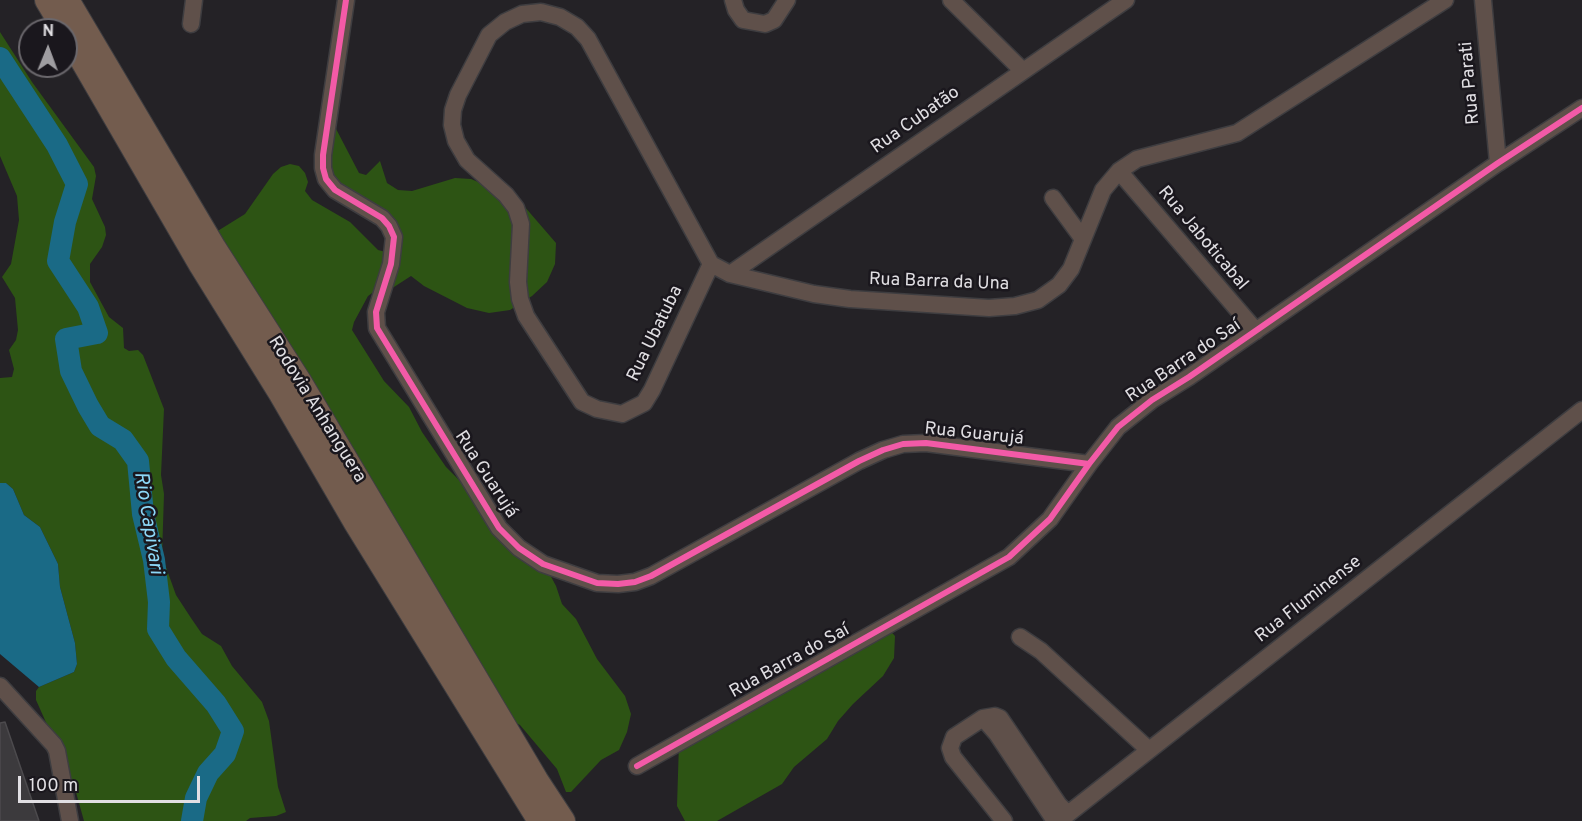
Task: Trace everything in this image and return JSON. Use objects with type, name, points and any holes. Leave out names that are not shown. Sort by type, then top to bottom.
[{"type":"highway","name":"Rodovia Anhanguera","points":[[47,0],[57,18]]},
{"type":"highway","name":"Rodovia Anhanguera","points":[[67,0],[214,248],[305,391],[536,780],[563,821]]},
{"type":"highway","name":"Rodovia Anhanguera","points":[[78,53],[201,265],[540,821]]},
{"type":"street","points":[[191,24],[194,0]]},
{"type":"street","name":"Rua Guarujá","points":[[346,0],[323,168],[326,179],[335,190],[382,218],[394,237],[391,264],[376,312],[377,328],[499,528],[519,548],[543,564],[597,582],[618,584],[635,582],[651,576],[859,461],[903,444],[926,443],[1089,464]]},
{"type":"street","points":[[733,0],[743,20],[765,24],[774,20],[787,0]]},
{"type":"street","points":[[951,0],[1023,71]]},
{"type":"street","name":"Rua Cubatão","points":[[730,274],[1126,0]]},
{"type":"street","name":"Rua Barra da Una","points":[[711,264],[730,274],[814,294],[850,299],[989,308],[1015,306],[1038,300],[1059,285],[1071,269],[1103,190],[1119,171],[1137,159],[1237,133],[1444,0]]},
{"type":"street","name":"Rua Parati","points":[[1483,0],[1498,163]]},
{"type":"street","name":"Rua Ubatuba","points":[[541,12],[560,17],[577,27],[588,39],[711,264],[644,404],[622,414],[597,409],[582,402],[526,316],[520,299],[518,282],[521,224],[516,208],[506,195],[467,160],[456,141],[452,125],[453,110],[458,95],[489,34],[505,22],[522,14],[541,12]]},
{"type":"street","name":"Rua Barra do Saí","points":[[637,766],[1009,557],[1050,519],[1118,427],[1152,400],[1582,108]]},
{"type":"street","name":"Rua Jaboticabal","points":[[1119,171],[1256,331]]},
{"type":"street","points":[[1053,198],[1083,239]]},
{"type":"street","name":"Rua Fluminense","points":[[1061,819],[1582,410]]},
{"type":"street","points":[[1020,637],[1041,651],[1149,750]]},
{"type":"street","points":[[0,686],[54,745],[70,821]]},
{"type":"street","points":[[1004,821],[953,757],[950,748],[954,737],[974,722],[995,716],[1000,718],[1059,805],[1061,819]]},
{"type":"green space","points":[[0,32],[18,60],[18,78],[29,78],[94,167],[96,176],[92,199],[105,227],[106,235],[102,247],[90,264],[90,282],[109,317],[123,328],[124,348],[129,351],[138,350],[143,355],[164,409],[161,475],[164,494],[162,556],[176,595],[191,618],[202,634],[221,646],[232,666],[262,702],[269,721],[278,787],[286,812],[276,816],[250,818],[246,821],[84,821],[74,785],[36,700],[36,691],[39,687],[74,672],[77,664],[75,643],[60,587],[58,564],[40,527],[24,515],[13,489],[6,483],[0,483],[0,378],[12,377],[14,369],[9,350],[16,340],[18,330],[15,298],[2,277],[11,264],[19,220],[17,196],[0,156]]},
{"type":"green space","points":[[333,123],[359,173],[366,175],[380,161],[387,183],[398,190],[412,191],[455,178],[471,179],[507,194],[524,206],[556,243],[555,264],[547,282],[532,296],[510,310],[489,313],[467,308],[424,286],[411,276],[394,287],[384,291],[375,291],[368,296],[352,330],[384,381],[409,407],[422,432],[446,467],[478,499],[496,526],[546,567],[562,604],[576,619],[597,659],[625,696],[631,714],[627,732],[619,750],[601,760],[571,792],[566,792],[557,769],[520,725],[512,721],[216,232],[245,214],[273,174],[281,167],[290,164],[299,166],[305,173],[308,182],[305,191],[312,200],[350,222],[378,250],[386,252],[392,241],[326,178]]},
{"type":"green space","points":[[881,621],[895,636],[894,658],[883,676],[838,721],[827,739],[794,767],[782,784],[717,821],[685,821],[677,806],[679,743]]},
{"type":"water","points":[[0,483],[6,483],[13,489],[24,515],[40,527],[58,564],[60,587],[75,643],[77,664],[74,672],[39,687],[0,654]]},
{"type":"building","points":[[5,722],[39,821],[0,821],[0,723]]},
{"type":"waterway","name":"Rio Capivari","points":[[0,58],[57,145],[77,184],[65,222],[58,261],[88,307],[97,333],[66,339],[71,371],[100,426],[123,440],[138,461],[143,514],[154,560],[159,602],[158,629],[176,658],[216,704],[233,731],[225,754],[208,773],[196,798],[192,821]]},
{"type":"cycle path","points":[[346,0],[323,168],[326,179],[335,190],[382,218],[394,237],[391,264],[376,312],[377,328],[499,528],[519,548],[543,564],[597,583],[635,582],[651,576],[859,461],[903,444],[926,443],[1089,464]]},
{"type":"cycle path","points":[[637,766],[1009,557],[1050,519],[1118,427],[1152,400],[1582,108]]}]
